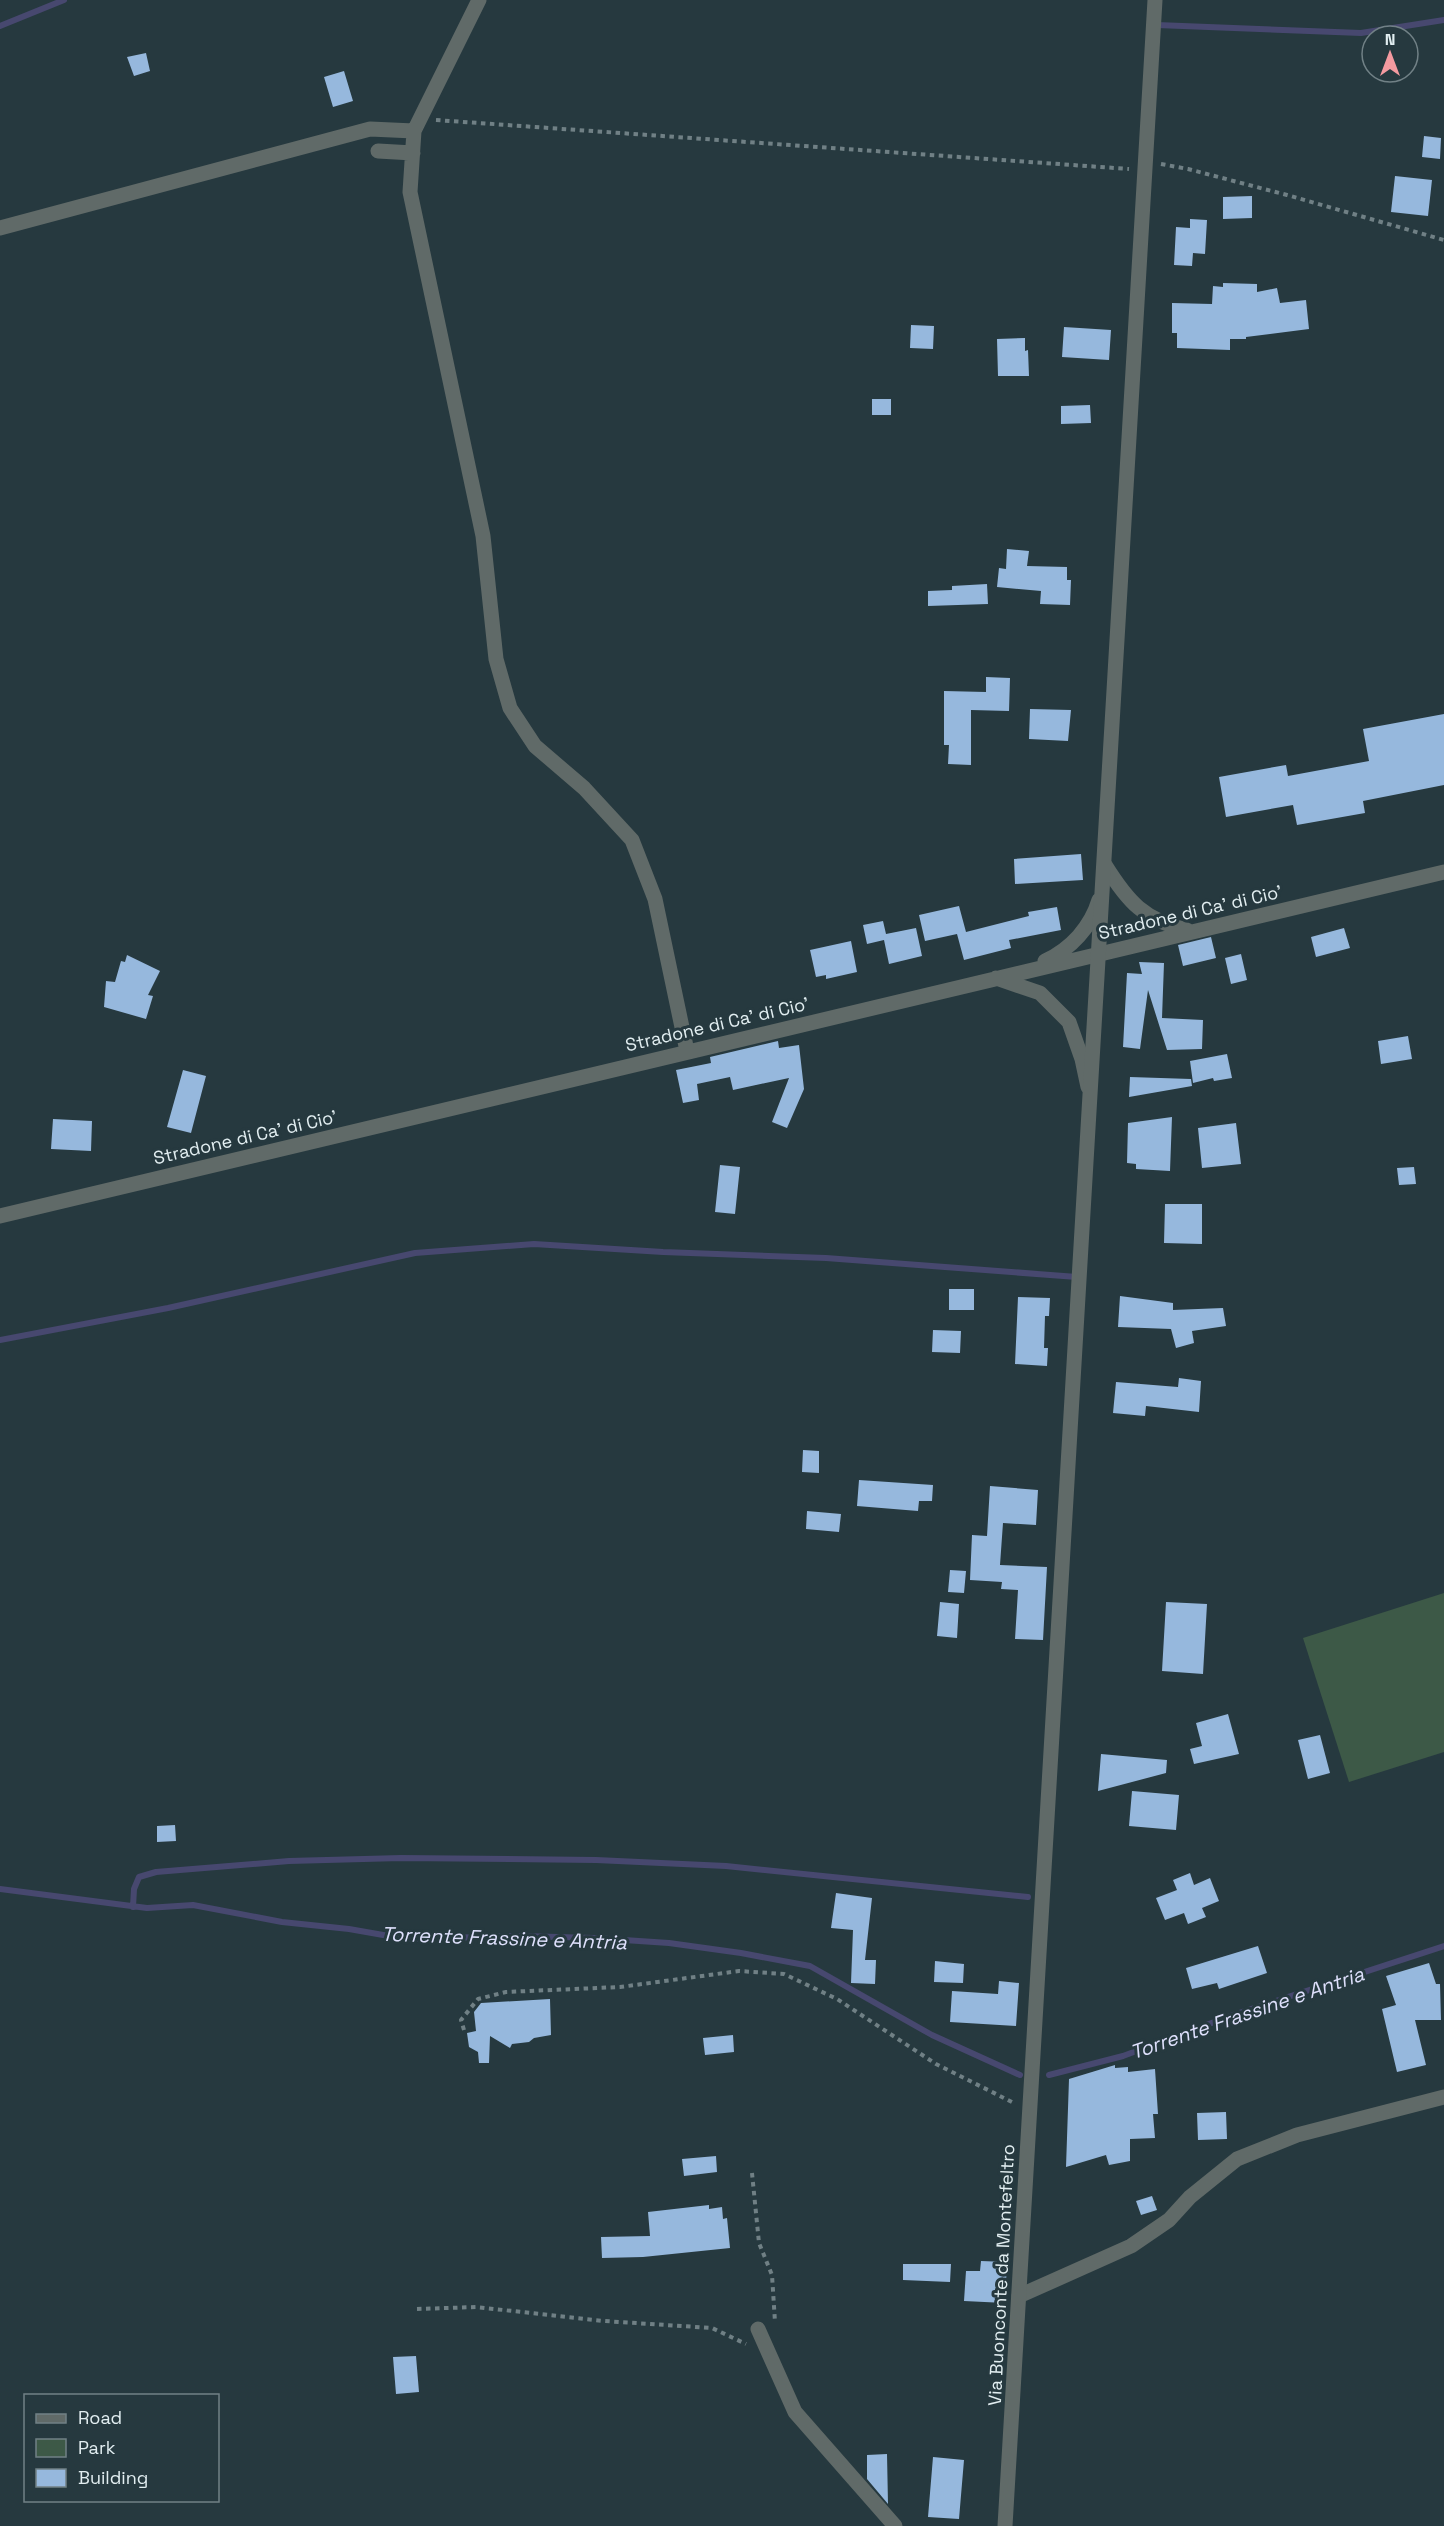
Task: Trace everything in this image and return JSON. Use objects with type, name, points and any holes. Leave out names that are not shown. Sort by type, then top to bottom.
[{"type":"street","points":[[479,0],[417,125],[410,192],[483,536],[496,659],[510,708],[535,746],[584,788],[632,840],[655,899],[687,1051]]},
{"type":"street","points":[[1026,971],[1068,948],[1094,918],[1104,883],[1155,0]]},
{"type":"street","points":[[0,228],[370,129],[417,125]]},
{"type":"street","points":[[378,151],[413,153]]},
{"type":"street","points":[[1105,865],[1121,891],[1137,909],[1165,925],[1193,931]]},
{"type":"street","name":"Stradone di Ca' di Cio'","points":[[0,1216],[1444,872]]},
{"type":"street","name":"Via Buonconte da Montefeltro","points":[[1005,2526],[1104,883]]},
{"type":"street","points":[[996,978],[1040,993],[1069,1022],[1082,1059],[1091,1100]]},
{"type":"street","points":[[1019,2296],[1131,2246],[1169,2220],[1190,2197],[1237,2159],[1297,2135],[1444,2097]]},
{"type":"street","points":[[758,2329],[795,2412],[895,2526]]},
{"type":"path","points":[[417,125],[1147,166],[1199,172],[1444,240]]},
{"type":"path","points":[[464,2030],[461,2020],[478,1999],[506,1992],[620,1987],[739,1971],[784,1974],[837,2000],[936,2064],[1030,2112]]},
{"type":"path","points":[[417,2309],[477,2307],[604,2321],[712,2328],[770,2355],[775,2333],[772,2275],[759,2243],[752,2173]]},
{"type":"green space","points":[[1444,1593],[1444,1752],[1349,1782],[1303,1638]]},
{"type":"building","points":[[146,53],[150,71],[134,76],[127,57]]},
{"type":"building","points":[[344,71],[353,101],[333,107],[324,77]]},
{"type":"building","points":[[1424,136],[1441,138],[1440,159],[1422,157]]},
{"type":"building","points":[[1395,176],[1432,180],[1428,216],[1391,212]]},
{"type":"building","points":[[1252,196],[1252,218],[1223,219],[1223,197]]},
{"type":"building","points":[[1190,219],[1207,220],[1205,254],[1193,253],[1192,266],[1174,265],[1176,227],[1190,228]]},
{"type":"building","points":[[1223,283],[1257,284],[1257,292],[1277,288],[1280,303],[1306,300],[1309,329],[1246,337],[1246,339],[1230,339],[1230,350],[1177,348],[1177,333],[1172,333],[1172,303],[1212,304],[1213,286],[1223,287]]},
{"type":"building","points":[[911,325],[934,326],[933,349],[910,348]]},
{"type":"building","points":[[1064,327],[1111,330],[1109,360],[1062,357]]},
{"type":"building","points":[[1025,338],[1029,376],[998,376],[997,339]]},
{"type":"building","points":[[872,399],[891,399],[891,415],[872,415]]},
{"type":"building","points":[[1090,405],[1091,423],[1061,424],[1061,406]]},
{"type":"building","points":[[1007,549],[1029,551],[1027,566],[1067,567],[1067,580],[1071,580],[1070,605],[1040,604],[1041,591],[997,587],[999,568],[1006,569]]},
{"type":"building","points":[[987,584],[988,604],[928,606],[928,591],[952,590],[952,586]]},
{"type":"building","points":[[986,677],[1010,678],[1009,711],[971,710],[971,765],[948,764],[949,745],[944,745],[944,691],[986,692]]},
{"type":"building","points":[[1030,709],[1071,710],[1068,741],[1029,739]]},
{"type":"building","points":[[1444,714],[1444,785],[1363,801],[1365,813],[1297,825],[1293,805],[1226,817],[1219,777],[1286,765],[1288,776],[1369,761],[1363,729]]},
{"type":"building","points":[[1081,854],[1083,880],[1015,884],[1014,859]]},
{"type":"building","points":[[959,906],[966,932],[1029,916],[1028,912],[1057,907],[1061,930],[1009,940],[1011,948],[964,960],[957,934],[925,941],[919,915]]},
{"type":"building","points":[[883,921],[886,934],[916,928],[922,956],[889,964],[884,940],[867,944],[863,925]]},
{"type":"building","points":[[1344,928],[1350,948],[1316,957],[1311,937]]},
{"type":"building","points":[[1211,937],[1216,958],[1183,966],[1178,945]]},
{"type":"building","points":[[851,941],[857,972],[826,979],[826,975],[816,977],[810,950]]},
{"type":"building","points":[[1241,954],[1247,980],[1231,984],[1225,958]]},
{"type":"building","points":[[127,955],[160,971],[148,995],[153,996],[146,1019],[104,1007],[106,981],[115,982],[121,961],[125,962]]},
{"type":"building","points":[[1139,962],[1164,963],[1162,1018],[1203,1020],[1202,1049],[1167,1050],[1148,990],[1140,1049],[1123,1047],[1127,973],[1142,974]]},
{"type":"building","points":[[1408,1036],[1412,1059],[1381,1064],[1378,1041]]},
{"type":"building","points":[[778,1041],[779,1048],[799,1045],[804,1089],[787,1128],[772,1122],[789,1078],[733,1090],[730,1077],[697,1084],[699,1100],[683,1103],[676,1070],[711,1063],[710,1057]]},
{"type":"building","points":[[1227,1054],[1232,1078],[1214,1081],[1213,1078],[1193,1083],[1190,1061]]},
{"type":"building","points":[[183,1070],[206,1076],[191,1133],[167,1127]]},
{"type":"building","points":[[1130,1077],[1191,1079],[1192,1086],[1129,1097]]},
{"type":"building","points":[[1172,1117],[1170,1171],[1136,1169],[1136,1164],[1127,1163],[1128,1123]]},
{"type":"building","points":[[53,1119],[92,1121],[91,1151],[51,1149]]},
{"type":"building","points":[[1236,1123],[1241,1164],[1202,1168],[1198,1128]]},
{"type":"building","points":[[720,1165],[740,1167],[735,1214],[715,1212]]},
{"type":"building","points":[[1414,1167],[1416,1184],[1399,1185],[1397,1168]]},
{"type":"building","points":[[1165,1204],[1202,1204],[1202,1244],[1164,1243]]},
{"type":"building","points":[[949,1289],[974,1289],[974,1310],[949,1310]]},
{"type":"building","points":[[1120,1296],[1173,1303],[1173,1310],[1223,1308],[1226,1326],[1192,1331],[1194,1343],[1176,1348],[1171,1329],[1118,1327]]},
{"type":"building","points":[[1018,1297],[1050,1298],[1049,1316],[1045,1316],[1044,1348],[1048,1348],[1047,1366],[1015,1364]]},
{"type":"building","points":[[933,1330],[961,1331],[960,1353],[932,1352]]},
{"type":"building","points":[[1179,1378],[1201,1381],[1199,1412],[1146,1406],[1145,1416],[1113,1413],[1116,1382],[1178,1387]]},
{"type":"building","points":[[803,1450],[819,1451],[819,1473],[802,1472]]},
{"type":"building","points":[[859,1480],[933,1485],[932,1501],[919,1501],[918,1511],[857,1506]]},
{"type":"building","points":[[990,1486],[1038,1490],[1036,1525],[1003,1523],[1000,1565],[1047,1567],[1043,1640],[1015,1639],[1018,1590],[1001,1589],[1002,1582],[970,1580],[972,1535],[987,1536]]},
{"type":"building","points":[[807,1511],[841,1514],[839,1532],[806,1529]]},
{"type":"building","points":[[950,1570],[966,1571],[964,1593],[948,1592]]},
{"type":"building","points":[[940,1602],[959,1604],[957,1638],[937,1636]]},
{"type":"building","points":[[1166,1602],[1207,1604],[1203,1674],[1162,1671]]},
{"type":"building","points":[[1228,1714],[1239,1754],[1194,1764],[1190,1749],[1202,1746],[1196,1723]]},
{"type":"building","points":[[1320,1735],[1330,1773],[1308,1779],[1298,1740]]},
{"type":"building","points":[[1101,1754],[1167,1760],[1166,1773],[1098,1791]]},
{"type":"building","points":[[1132,1791],[1179,1795],[1176,1830],[1129,1826]]},
{"type":"building","points":[[175,1825],[176,1841],[157,1842],[157,1826]]},
{"type":"building","points":[[1190,1873],[1194,1885],[1210,1878],[1219,1901],[1202,1908],[1206,1917],[1188,1924],[1184,1913],[1165,1920],[1156,1898],[1177,1890],[1173,1880]]},
{"type":"building","points":[[836,1893],[872,1898],[865,1960],[876,1960],[875,1984],[851,1983],[853,1930],[831,1928]]},
{"type":"building","points":[[1258,1946],[1267,1973],[1219,1989],[1217,1983],[1192,1989],[1186,1968]]},
{"type":"building","points":[[935,1961],[964,1964],[963,1983],[934,1982]]},
{"type":"building","points":[[1429,1963],[1436,1984],[1440,1984],[1441,2020],[1415,2020],[1426,2065],[1397,2072],[1382,2009],[1396,2005],[1386,1976]]},
{"type":"building","points":[[999,1981],[1019,1983],[1016,2026],[950,2022],[952,1991],[998,1994]]},
{"type":"building","points":[[550,1999],[551,2035],[534,2038],[529,2042],[512,2044],[510,2048],[490,2036],[489,2063],[479,2063],[478,2052],[469,2047],[467,2033],[476,2031],[474,2012],[481,2003]]},
{"type":"building","points":[[733,2035],[734,2052],[705,2055],[703,2038]]},
{"type":"building","points":[[1115,2065],[1115,2068],[1128,2067],[1128,2072],[1155,2069],[1158,2114],[1153,2114],[1155,2138],[1130,2139],[1130,2161],[1109,2165],[1106,2155],[1066,2167],[1069,2079]]},
{"type":"building","points":[[1226,2112],[1227,2139],[1198,2140],[1197,2113]]},
{"type":"building","points":[[716,2156],[717,2172],[684,2176],[682,2159]]},
{"type":"building","points":[[1152,2196],[1157,2210],[1141,2215],[1136,2201]]},
{"type":"building","points":[[709,2205],[709,2209],[722,2207],[723,2219],[727,2218],[730,2248],[643,2257],[602,2258],[601,2237],[650,2236],[648,2212]]},
{"type":"building","points":[[981,2261],[1007,2262],[1005,2303],[964,2301],[966,2271],[980,2271]]},
{"type":"building","points":[[903,2264],[951,2264],[950,2282],[903,2280]]},
{"type":"building","points":[[416,2356],[419,2392],[396,2394],[393,2357]]},
{"type":"building","points":[[887,2454],[888,2504],[867,2479],[867,2455]]},
{"type":"building","points":[[933,2457],[964,2460],[959,2519],[928,2517]]},
{"type":"waterway","points":[[0,26],[64,0]]},
{"type":"waterway","points":[[1157,23],[1157,25],[1361,33],[1444,20]]},
{"type":"waterway","points":[[0,1340],[168,1308],[415,1253],[534,1244],[663,1252],[826,1258],[1077,1277]]},
{"type":"waterway","points":[[133,1907],[134,1889],[139,1877],[156,1872],[289,1861],[401,1858],[596,1860],[726,1866],[1028,1897]]},
{"type":"waterway","name":"Torrente Frassine e Antria","points":[[0,1889],[147,1908],[193,1905],[282,1922],[349,1929],[406,1939],[521,1936],[594,1938],[669,1943],[741,1953],[810,1966],[932,2035],[1020,2075]]},
{"type":"waterway","name":"Torrente Frassine e Antria","points":[[1049,2075],[1123,2056],[1233,2015],[1444,1946]]}]
